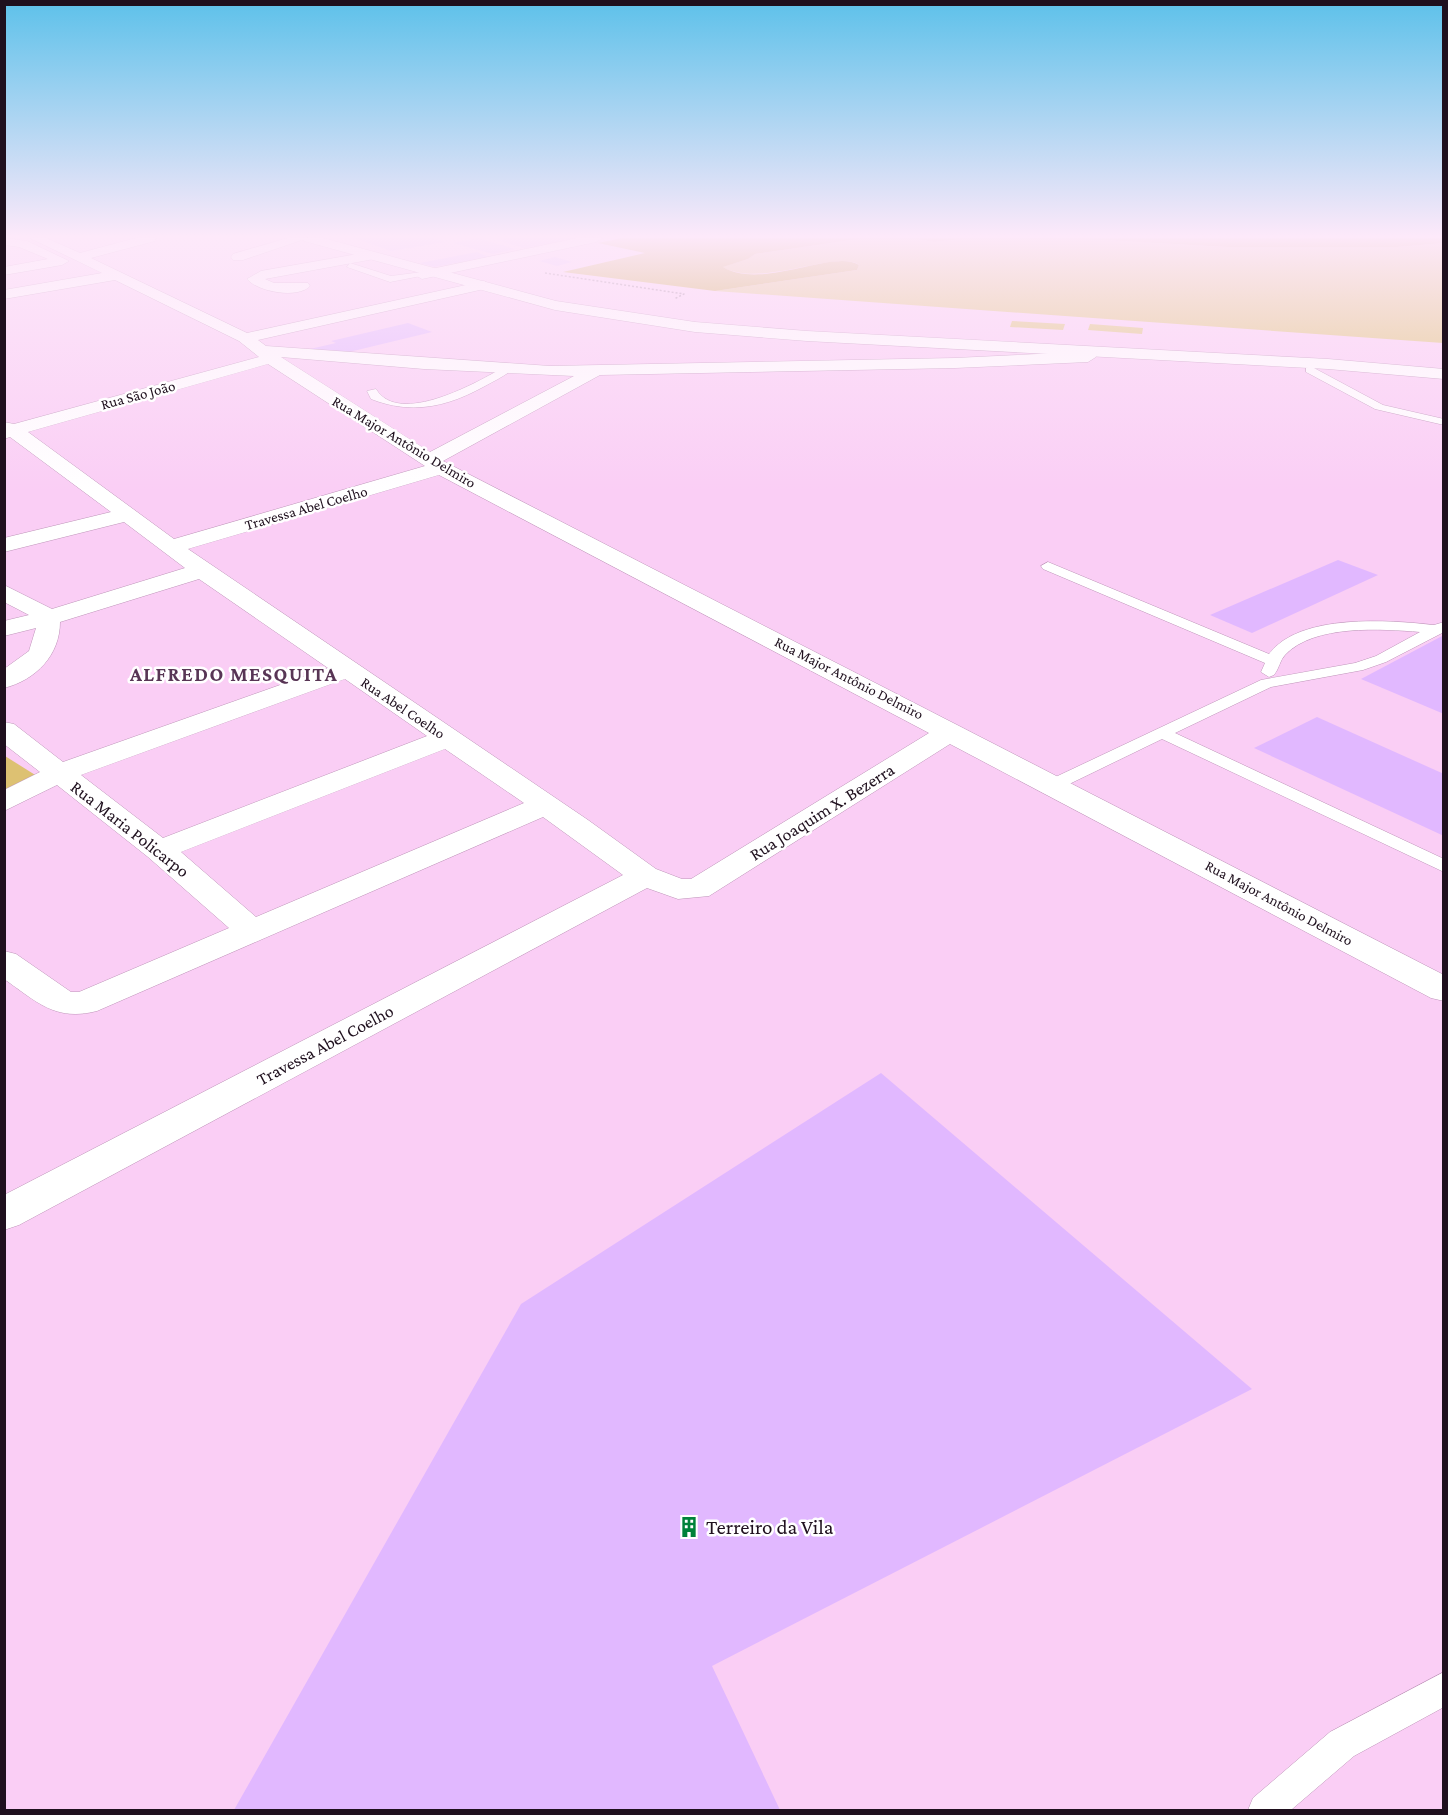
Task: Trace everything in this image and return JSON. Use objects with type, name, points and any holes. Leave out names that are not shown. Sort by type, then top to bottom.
[{"type":"street","name":"Rua Major Antônio Delmiro","points":[[214,323],[245,338],[293,375],[435,464],[951,731],[1443,990]]},
{"type":"street","points":[[245,338],[314,323]]},
{"type":"street","points":[[617,323],[684,333],[800,343],[1328,364],[1443,374]]},
{"type":"street","points":[[668,323],[807,336],[1088,353],[1443,382]]},
{"type":"street","points":[[268,355],[508,369],[596,371],[1088,353]]},
{"type":"street","name":"Rua São João","points":[[7,435],[268,355]]},
{"type":"street","name":"Travessa Abel Coelho","points":[[170,548],[435,464],[596,371]]},
{"type":"street","name":"Rua Abel Coelho","points":[[7,435],[37,450],[170,548],[645,876],[678,889],[692,891]]},
{"type":"street","points":[[4,545],[126,515]]},
{"type":"street","points":[[4,629],[48,618],[202,570]]},
{"type":"street","points":[[4,592],[33,607],[48,618]]},
{"type":"street","points":[[4,680],[26,669],[39,657],[49,634],[48,618]]},
{"type":"street","points":[[4,802],[59,773],[346,670]]},
{"type":"street","name":"Rua Maria Policarpo","points":[[4,730],[159,850],[253,931]]},
{"type":"street","name":"Rua Joaquim X. Bezerra","points":[[692,891],[951,731]]},
{"type":"street","points":[[159,850],[447,738]]},
{"type":"street","points":[[4,962],[63,1003],[84,1003],[545,805]]},
{"type":"street","name":"Travessa Abel Coelho","points":[[4,1214],[645,876]]},
{"type":"lane","points":[[372,391],[375,397],[394,403],[420,405],[443,403],[508,369]]},
{"type":"lane","points":[[1310,370],[1379,406],[1443,422]]},
{"type":"lane","points":[[1048,566],[1270,660]]},
{"type":"lane","points":[[1267,683],[1270,660],[1297,640],[1337,628],[1387,624],[1440,628]]},
{"type":"lane","points":[[1053,785],[1267,683],[1358,667],[1381,659],[1440,628]]},
{"type":"lane","points":[[1162,733],[1443,866]]},
{"type":"lane","points":[[1265,1810],[1342,1744],[1443,1688]]},
{"type":"shaded area","points":[[1011,323],[1065,324],[1063,330],[1010,327]]},
{"type":"shaded area","points":[[1159,323],[1443,323],[1443,343]]},
{"type":"shaded area","points":[[1090,324],[1143,328],[1142,334],[1088,330]]},
{"type":"shaded area","points":[[5,756],[40,778],[5,796]]},
{"type":"building","points":[[408,323],[432,332],[345,353],[310,349],[336,343],[331,341]]},
{"type":"building","points":[[1338,560],[1378,575],[1252,633],[1210,615]]},
{"type":"building","points":[[1444,635],[1444,714],[1361,679]]},
{"type":"building","points":[[1317,717],[1444,774],[1444,836],[1254,748]]},
{"type":"building","name":"Terreiro da Vila","points":[[881,1073],[1252,1389],[712,1666],[780,1810],[234,1810],[521,1304]]},
{"type":"place","name":"Terreiro da Vila","points":[[689,1527]]},
{"type":"district","name":"ALFREDO MESQUITA","points":[[234,674]]}]
